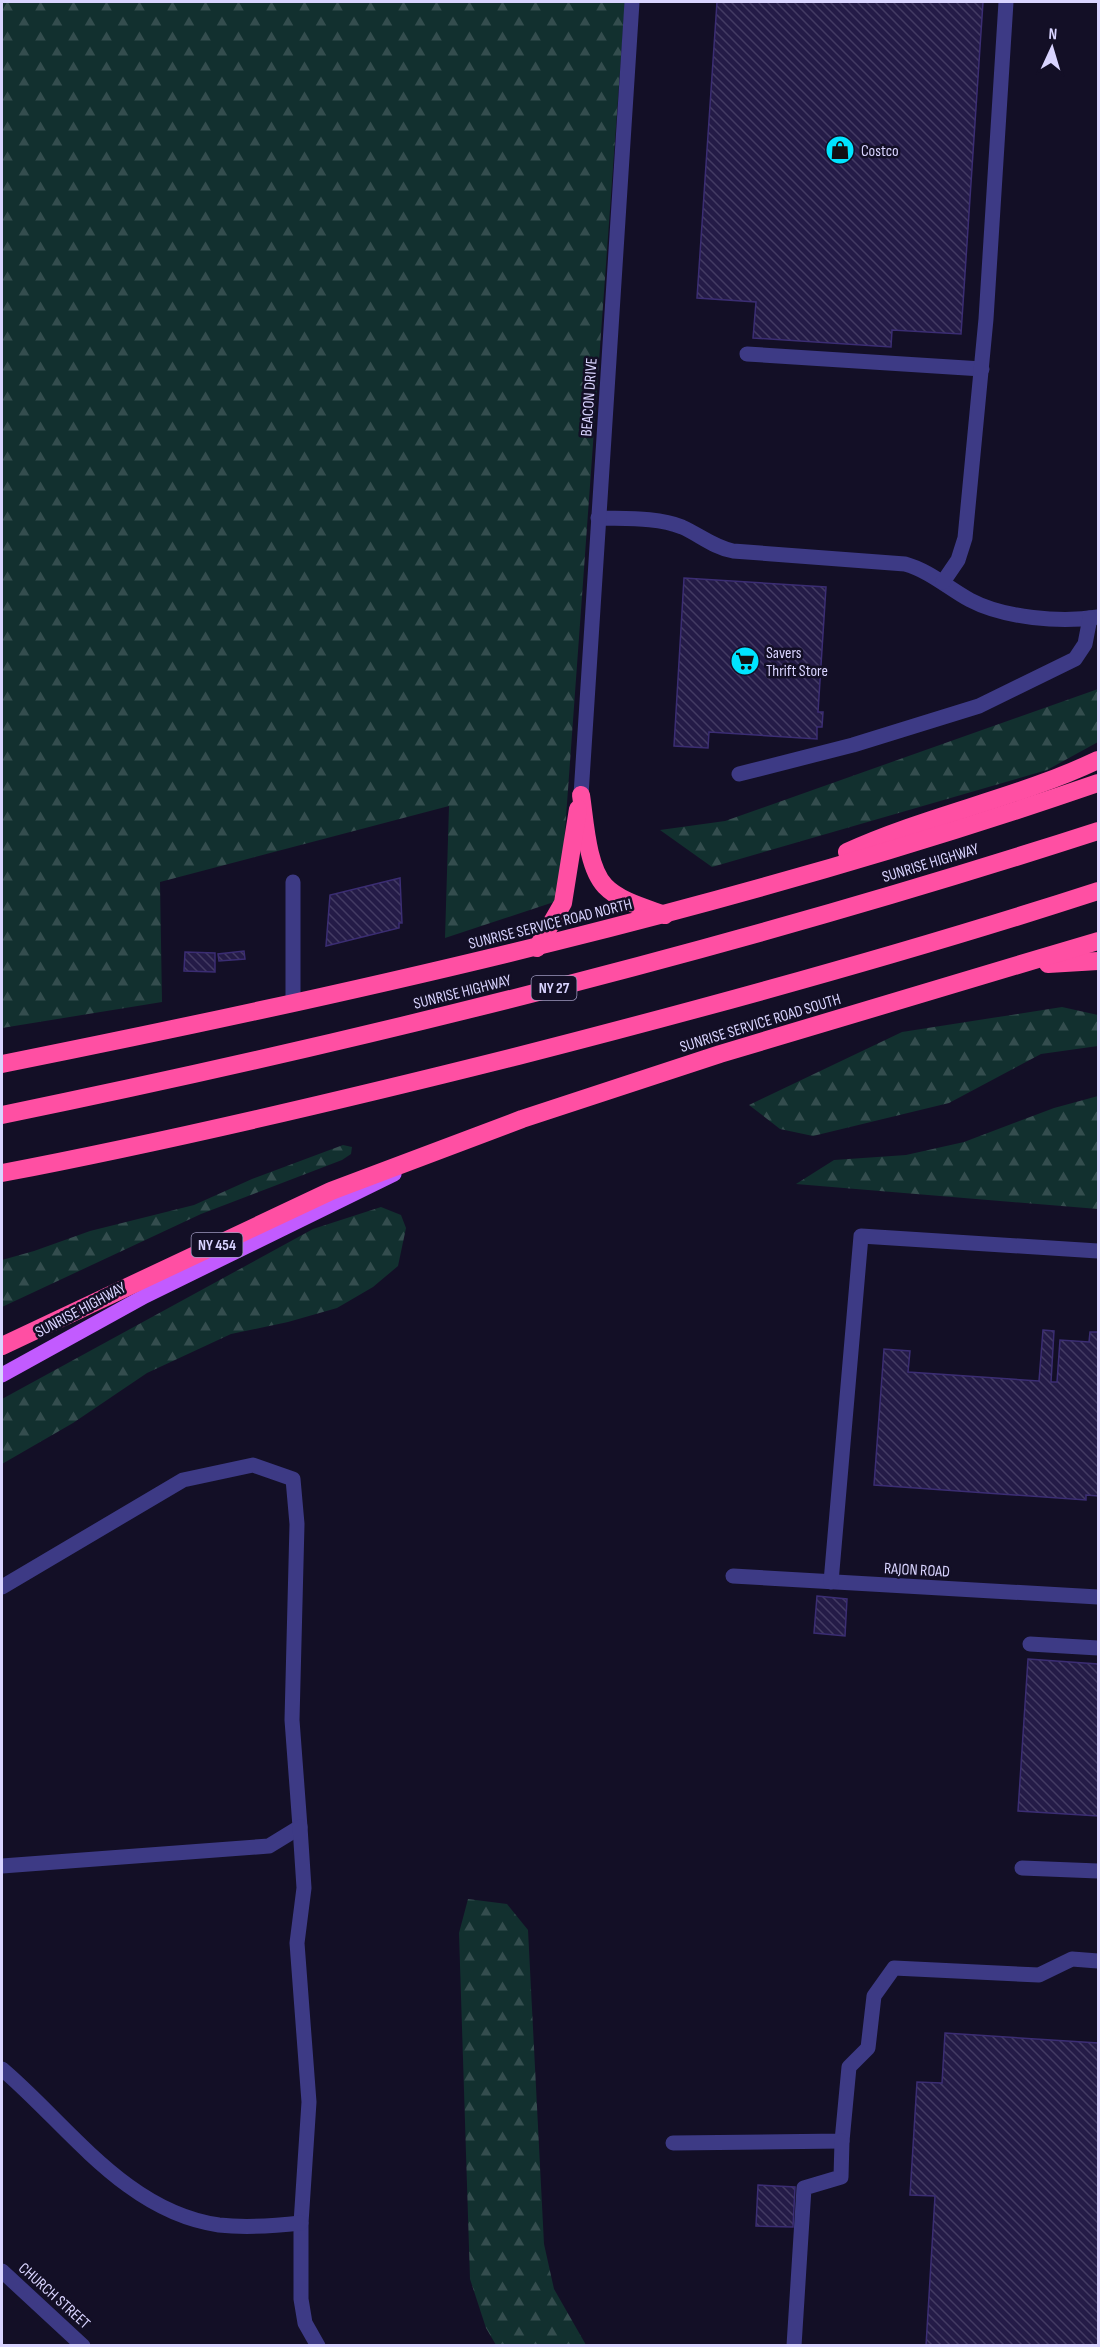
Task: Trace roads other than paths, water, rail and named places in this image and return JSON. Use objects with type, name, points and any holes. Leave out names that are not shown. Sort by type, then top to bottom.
[{"type":"highway","points":[[785,880],[883,835],[1007,796],[1098,760]]},
{"type":"highway","name":"SUNRISE SERVICE ROAD NORTH","points":[[2,1065],[537,948],[665,915],[785,880],[1098,783]]},
{"type":"highway","points":[[580,795],[594,867],[599,878],[615,894],[665,915]]},
{"type":"highway","points":[[537,948],[563,903],[580,795]]},
{"type":"highway","name":"SUNRISE HIGHWAY","points":[[2,1114],[238,1064],[518,998],[782,926],[1098,831]]},
{"type":"highway","points":[[2,1173],[296,1110],[561,1045],[824,974],[1098,891]]},
{"type":"highway","name":"SUNRISE SERVICE ROAD SOUTH","points":[[436,1152],[634,1080],[1098,941]]},
{"type":"highway","points":[[1019,966],[1098,961]]},
{"type":"highway","name":"NY 454","points":[[2,1346],[331,1191],[436,1152]]},
{"type":"main road","name":"SUNRISE HIGHWAY","points":[[2,1375],[145,1296],[336,1205],[436,1152]]},
{"type":"street","name":"BEACON DRIVE","points":[[580,795],[632,2]]},
{"type":"street","points":[[943,582],[963,549],[982,369],[1006,2]]},
{"type":"street","points":[[747,354],[982,369]]},
{"type":"street","points":[[598,518],[668,523],[693,533],[714,546],[733,551],[905,564],[921,568],[969,599],[1007,613],[1094,617],[1085,644],[1075,658],[979,706],[864,742],[739,774]]},
{"type":"street","points":[[292,882],[293,1002]]},
{"type":"street","points":[[831,1582],[861,1236],[1098,1251]]},
{"type":"street","points":[[2,1587],[183,1480],[254,1465],[293,1479],[297,1524],[292,1720],[304,1888],[297,1942],[309,2102],[301,2223],[301,2299],[305,2323],[318,2346]]},
{"type":"street","name":"RAJON ROAD","points":[[733,1576],[1098,1597]]},
{"type":"street","points":[[1030,1644],[1098,1648]]},
{"type":"street","points":[[2,1866],[269,1846],[300,1827]]},
{"type":"street","points":[[1022,1868],[1098,1871]]},
{"type":"street","points":[[794,2346],[804,2188],[841,2177],[849,2067],[868,2048],[874,1996],[894,1968],[1039,1975],[1072,1959],[1098,1961]]},
{"type":"street","points":[[2,2069],[30,2093],[117,2178],[165,2209],[217,2225],[258,2227],[301,2223]]},
{"type":"street","points":[[673,2143],[842,2141]]},
{"type":"street","name":"CHURCH STREET","points":[[2,2271],[83,2346]]},
{"type":"place","name":"Costco","points":[[840,150]]},
{"type":"place","name":"Savers Thrift Store","points":[[745,661]]}]
